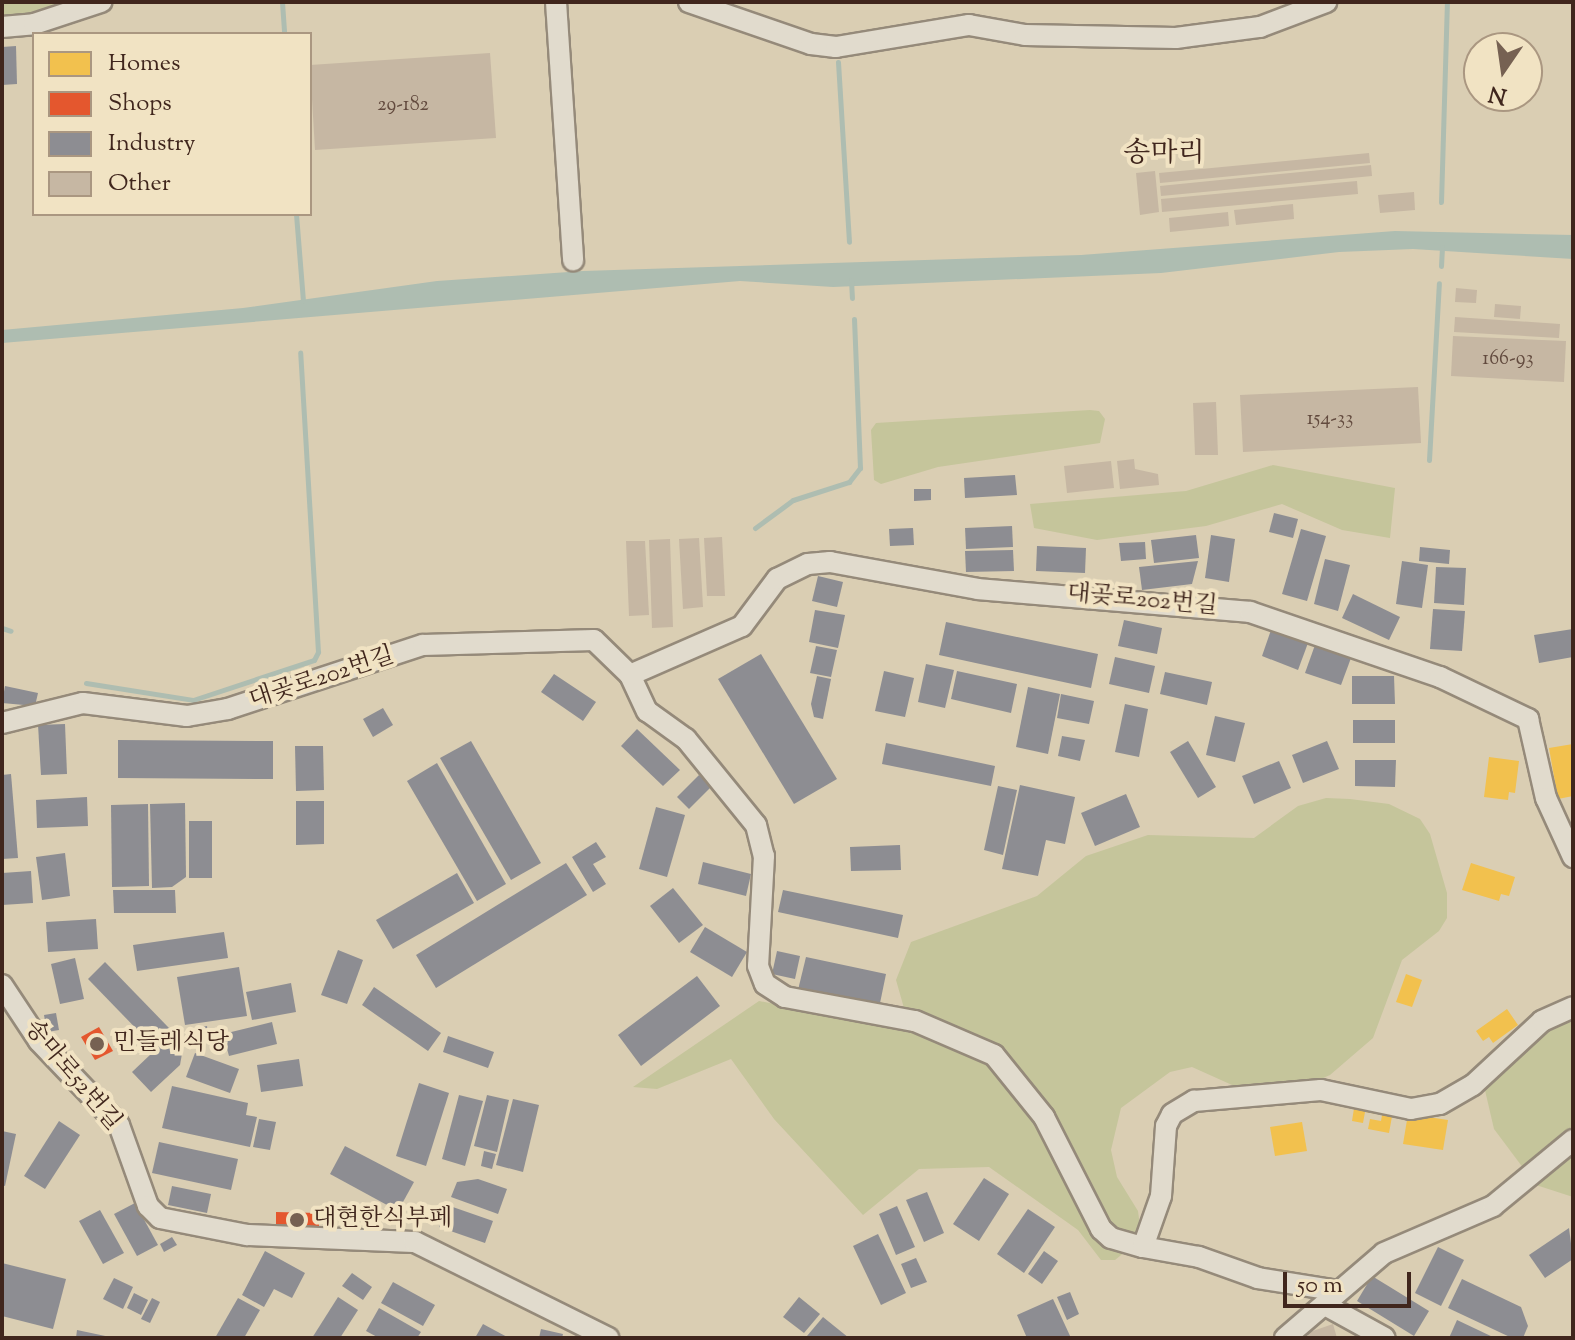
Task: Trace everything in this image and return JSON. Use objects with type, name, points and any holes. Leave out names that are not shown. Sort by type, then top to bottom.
[{"type":"street","points":[[2,27],[34,24],[101,2]]},
{"type":"street","points":[[556,2],[573,260]]},
{"type":"street","points":[[689,2],[811,44],[836,47],[969,25],[1071,38],[1223,34],[1285,21],[1326,2]]},
{"type":"street","name":"대곶로202번길","points":[[630,675],[742,626],[777,579],[808,564],[869,567],[978,589],[1250,612],[1440,677],[1528,719],[1546,798],[1573,857]]},
{"type":"street","name":"대곶로202번길","points":[[2,723],[83,703],[187,716],[228,709],[423,645],[594,640],[630,675],[647,711],[686,739],[756,825],[764,856],[759,975],[772,991],[915,1021],[994,1055],[1044,1117],[1101,1229],[1111,1238],[1199,1257],[1258,1278],[1332,1298]]},
{"type":"street","name":"송마로52번길","points":[[2,985],[39,1041],[119,1125],[148,1206],[160,1218],[247,1235],[415,1242],[608,1338]]},
{"type":"street","points":[[1143,1247],[1161,1196],[1166,1126],[1182,1106],[1321,1090],[1411,1109],[1440,1104],[1473,1085],[1542,1021],[1573,1007]]},
{"type":"street","points":[[1285,1338],[1384,1253],[1493,1206],[1573,1140]]},
{"type":"street","points":[[1332,1298],[1385,1338]]},
{"type":"green space","points":[[2,2],[71,2],[2,19]]},
{"type":"green space","points":[[1099,411],[1105,419],[1100,443],[938,467],[881,484],[874,480],[871,430],[876,423]]},
{"type":"green space","points":[[1273,465],[1395,488],[1390,538],[1342,530],[1282,504],[1206,526],[1097,540],[1034,528],[1030,504],[1186,491]]},
{"type":"green space","points":[[1326,798],[1389,804],[1420,819],[1430,834],[1447,893],[1447,918],[1439,931],[1402,960],[1373,1038],[1330,1075],[1314,1082],[1241,1089],[1192,1067],[1170,1072],[1121,1108],[1111,1150],[1117,1177],[1138,1211],[1140,1226],[1137,1242],[1115,1260],[1101,1260],[1078,1230],[989,1167],[919,1169],[863,1215],[774,1119],[731,1059],[657,1089],[633,1087],[759,1001],[877,1024],[908,1022],[896,980],[911,942],[1037,896],[1086,856],[1148,835],[1254,838],[1298,806]]},
{"type":"green space","points":[[1573,1011],[1573,1197],[1536,1185],[1494,1129],[1484,1086],[1511,1051]]},
{"type":"shaded area","points":[[1395,231],[1573,235],[1573,259],[1413,249],[1339,252],[1161,273],[833,287],[740,281],[2,343],[2,330],[243,308],[437,281],[583,271],[1081,255]]},
{"type":"building: Homes","points":[[1573,744],[1573,796],[1558,799],[1549,748]]},
{"type":"building: Homes","points":[[1489,757],[1519,761],[1515,793],[1509,792],[1508,800],[1484,797]]},
{"type":"building: Homes","points":[[1471,863],[1515,877],[1509,896],[1501,894],[1499,901],[1462,890]]},
{"type":"building: Homes","points":[[1406,974],[1422,980],[1412,1007],[1396,1002]]},
{"type":"building: Homes","points":[[1507,1009],[1518,1025],[1493,1043],[1489,1037],[1483,1041],[1476,1031]]},
{"type":"building: Homes","points":[[1355,1102],[1378,1106],[1377,1114],[1365,1112],[1363,1123],[1352,1121]]},
{"type":"building: Homes","points":[[1383,1109],[1393,1111],[1389,1133],[1368,1129],[1370,1119],[1381,1121]]},
{"type":"building: Homes","points":[[1408,1114],[1448,1120],[1443,1150],[1403,1144]]},
{"type":"building: Homes","points":[[1302,1122],[1307,1151],[1275,1156],[1270,1127]]},
{"type":"building: Shops","name":"민들레식당","points":[[99,1027],[113,1051],[95,1060],[81,1037]]},
{"type":"building: Shops","name":"대현한식부페","points":[[276,1212],[319,1213],[319,1229],[276,1228]]},
{"type":"building: Industry","points":[[16,46],[17,84],[2,85],[2,47]]},
{"type":"building: Industry","points":[[1015,475],[1017,495],[965,498],[964,478]]},
{"type":"building: Industry","points":[[914,489],[931,489],[931,500],[914,501]]},
{"type":"building: Industry","points":[[1274,513],[1298,519],[1293,538],[1269,532]]},
{"type":"building: Industry","points":[[1012,526],[1013,547],[966,549],[965,528]]},
{"type":"building: Industry","points":[[913,528],[914,545],[890,546],[889,529]]},
{"type":"building: Industry","points":[[1301,529],[1326,536],[1307,601],[1282,594]]},
{"type":"building: Industry","points":[[1196,535],[1199,558],[1154,563],[1151,540]]},
{"type":"building: Industry","points":[[1211,535],[1235,539],[1229,582],[1205,578]]},
{"type":"building: Industry","points":[[1145,542],[1146,559],[1121,561],[1119,543]]},
{"type":"building: Industry","points":[[1037,546],[1086,548],[1085,573],[1036,571]]},
{"type":"building: Industry","points":[[1420,547],[1450,550],[1449,564],[1419,561]]},
{"type":"building: Industry","points":[[1013,550],[1014,571],[966,572],[965,551]]},
{"type":"building: Industry","points":[[1325,559],[1350,565],[1338,611],[1314,604]]},
{"type":"building: Industry","points":[[1198,561],[1192,584],[1142,590],[1139,567]]},
{"type":"building: Industry","points":[[1402,561],[1428,565],[1422,608],[1396,604]]},
{"type":"building: Industry","points":[[1436,567],[1466,568],[1464,605],[1434,603]]},
{"type":"building: Industry","points":[[818,576],[843,582],[837,607],[812,601]]},
{"type":"building: Industry","points":[[1353,594],[1400,617],[1389,640],[1342,618]]},
{"type":"building: Industry","points":[[1433,609],[1465,611],[1462,651],[1430,649]]},
{"type":"building: Industry","points":[[815,610],[845,615],[838,648],[809,642]]},
{"type":"building: Industry","points":[[1124,620],[1162,628],[1157,654],[1118,646]]},
{"type":"building: Industry","points":[[946,622],[1098,654],[1091,688],[939,655]]},
{"type":"building: Industry","points":[[1573,629],[1573,657],[1539,663],[1534,635]]},
{"type":"building: Industry","points":[[1271,630],[1308,643],[1298,670],[1262,656]]},
{"type":"building: Industry","points":[[1315,645],[1351,658],[1341,685],[1305,673]]},
{"type":"building: Industry","points":[[816,646],[837,650],[831,677],[810,673]]},
{"type":"building: Industry","points":[[761,654],[837,779],[794,804],[718,679]]},
{"type":"building: Industry","points":[[1115,657],[1155,666],[1149,693],[1109,684]]},
{"type":"building: Industry","points":[[926,664],[954,670],[945,708],[918,702]]},
{"type":"building: Industry","points":[[884,671],[914,678],[905,717],[875,711]]},
{"type":"building: Industry","points":[[957,671],[1017,684],[1011,713],[951,699]]},
{"type":"building: Industry","points":[[1165,672],[1212,682],[1207,705],[1160,694]]},
{"type":"building: Industry","points":[[554,674],[596,702],[583,721],[541,692]]},
{"type":"building: Industry","points":[[817,676],[831,679],[823,719],[814,717],[811,704]]},
{"type":"building: Industry","points":[[1352,676],[1394,676],[1395,704],[1352,704]]},
{"type":"building: Industry","points":[[5,686],[38,693],[35,706],[2,703]]},
{"type":"building: Industry","points":[[1028,687],[1060,694],[1048,754],[1016,747]]},
{"type":"building: Industry","points":[[1061,694],[1094,701],[1089,724],[1057,718]]},
{"type":"building: Industry","points":[[1125,704],[1148,709],[1139,757],[1115,752]]},
{"type":"building: Industry","points":[[383,708],[393,725],[373,737],[363,719]]},
{"type":"building: Industry","points":[[1215,716],[1245,723],[1235,762],[1206,755]]},
{"type":"building: Industry","points":[[1353,720],[1395,720],[1395,743],[1353,743]]},
{"type":"building: Industry","points":[[65,724],[67,774],[41,775],[38,725]]},
{"type":"building: Industry","points":[[637,729],[680,770],[663,786],[621,746]]},
{"type":"building: Industry","points":[[1062,736],[1085,740],[1080,761],[1058,756]]},
{"type":"building: Industry","points":[[118,740],[273,741],[273,779],[118,778]]},
{"type":"building: Industry","points":[[471,741],[541,863],[511,880],[440,758]]},
{"type":"building: Industry","points":[[1188,741],[1216,787],[1198,798],[1170,752]]},
{"type":"building: Industry","points":[[1327,741],[1339,769],[1303,783],[1292,755]]},
{"type":"building: Industry","points":[[886,743],[995,766],[991,786],[882,764]]},
{"type":"building: Industry","points":[[295,746],[323,746],[324,790],[296,791]]},
{"type":"building: Industry","points":[[1355,760],[1396,760],[1395,787],[1355,786]]},
{"type":"building: Industry","points":[[1279,761],[1291,788],[1254,804],[1242,776]]},
{"type":"building: Industry","points":[[437,763],[506,884],[477,901],[407,781]]},
{"type":"building: Industry","points":[[11,774],[18,858],[2,859],[2,775]]},
{"type":"building: Industry","points":[[699,775],[711,787],[689,809],[677,797]]},
{"type":"building: Industry","points":[[1020,785],[1075,797],[1065,844],[1046,840],[1038,876],[1002,869]]},
{"type":"building: Industry","points":[[998,786],[1017,790],[1003,855],[984,850]]},
{"type":"building: Industry","points":[[1126,794],[1140,827],[1095,846],[1081,813]]},
{"type":"building: Industry","points":[[87,797],[88,826],[37,828],[36,800]]},
{"type":"building: Industry","points":[[296,801],[324,801],[324,844],[296,845]]},
{"type":"building: Industry","points":[[185,803],[186,877],[172,887],[152,888],[150,804]]},
{"type":"building: Industry","points":[[148,804],[149,886],[112,887],[111,805]]},
{"type":"building: Industry","points":[[656,807],[685,815],[667,877],[639,869]]},
{"type":"building: Industry","points":[[189,821],[212,821],[212,878],[189,878]]},
{"type":"building: Industry","points":[[596,842],[606,857],[593,864],[606,884],[593,892],[572,857]]},
{"type":"building: Industry","points":[[900,845],[901,870],[851,871],[850,847]]},
{"type":"building: Industry","points":[[65,853],[70,896],[42,900],[36,857]]},
{"type":"building: Industry","points":[[703,862],[751,874],[746,896],[698,884]]},
{"type":"building: Industry","points":[[566,863],[587,895],[436,988],[416,955]]},
{"type":"building: Industry","points":[[31,871],[33,903],[2,905],[2,873]]},
{"type":"building: Industry","points":[[457,873],[474,903],[393,949],[376,920]]},
{"type":"building: Industry","points":[[673,888],[703,925],[679,943],[650,906]]},
{"type":"building: Industry","points":[[113,890],[175,890],[176,913],[114,913]]},
{"type":"building: Industry","points":[[783,890],[903,915],[898,938],[778,912]]},
{"type":"building: Industry","points":[[96,919],[98,949],[48,952],[46,922]]},
{"type":"building: Industry","points":[[705,927],[747,952],[732,977],[690,952]]},
{"type":"building: Industry","points":[[224,932],[228,958],[137,971],[133,945]]},
{"type":"building: Industry","points":[[338,950],[363,960],[347,1004],[321,995]]},
{"type":"building: Industry","points":[[777,951],[800,956],[795,979],[772,974]]},
{"type":"building: Industry","points":[[806,957],[886,974],[879,1008],[798,990]]},
{"type":"building: Industry","points":[[75,958],[84,999],[60,1004],[51,964]]},
{"type":"building: Industry","points":[[105,962],[169,1028],[152,1045],[88,979]]},
{"type":"building: Industry","points":[[239,967],[247,1016],[185,1025],[177,977]]},
{"type":"building: Industry","points":[[697,976],[720,1006],[641,1066],[618,1035]]},
{"type":"building: Industry","points":[[291,983],[296,1012],[252,1020],[246,992]]},
{"type":"building: Industry","points":[[374,987],[441,1033],[428,1051],[362,1005]]},
{"type":"building: Industry","points":[[56,1013],[59,1030],[47,1032],[44,1015]]},
{"type":"building: Industry","points":[[272,1022],[277,1044],[229,1056],[223,1034]]},
{"type":"building: Industry","points":[[207,1026],[209,1038],[191,1040],[189,1029]]},
{"type":"building: Industry","points":[[171,1035],[183,1048],[180,1065],[151,1092],[132,1072]]},
{"type":"building: Industry","points":[[448,1036],[494,1052],[488,1068],[443,1052]]},
{"type":"building: Industry","points":[[195,1053],[239,1069],[230,1093],[186,1077]]},
{"type":"building: Industry","points":[[299,1059],[303,1086],[261,1092],[257,1065]]},
{"type":"building: Industry","points":[[419,1083],[449,1093],[426,1166],[396,1156]]},
{"type":"building: Industry","points":[[172,1086],[248,1103],[246,1115],[257,1117],[250,1147],[162,1128]]},
{"type":"building: Industry","points":[[459,1095],[483,1101],[465,1166],[442,1159]]},
{"type":"building: Industry","points":[[487,1095],[509,1100],[497,1152],[474,1146]]},
{"type":"building: Industry","points":[[513,1099],[539,1105],[523,1172],[496,1165]]},
{"type":"building: Industry","points":[[259,1119],[276,1122],[270,1150],[253,1147]]},
{"type":"building: Industry","points":[[59,1121],[80,1135],[45,1189],[24,1176]]},
{"type":"building: Industry","points":[[2,1131],[16,1134],[5,1186],[2,1185]]},
{"type":"building: Industry","points":[[159,1142],[238,1159],[231,1190],[152,1173]]},
{"type":"building: Industry","points":[[345,1146],[414,1182],[398,1211],[330,1174]]},
{"type":"building: Industry","points":[[484,1151],[496,1154],[492,1169],[481,1166]]},
{"type":"building: Industry","points":[[984,1178],[1009,1194],[979,1241],[953,1224]]},
{"type":"building: Industry","points":[[478,1179],[507,1189],[498,1214],[451,1197],[457,1182]]},
{"type":"building: Industry","points":[[172,1186],[211,1194],[207,1213],[168,1205]]},
{"type":"building: Industry","points":[[927,1192],[944,1233],[924,1242],[906,1200]]},
{"type":"building: Industry","points":[[135,1203],[158,1245],[137,1256],[114,1214]]},
{"type":"building: Industry","points":[[447,1205],[493,1221],[485,1243],[439,1227]]},
{"type":"building: Industry","points":[[897,1206],[915,1247],[896,1255],[879,1214]]},
{"type":"building: Industry","points":[[1028,1209],[1055,1227],[1024,1273],[997,1254]]},
{"type":"building: Industry","points":[[100,1210],[124,1253],[103,1264],[79,1221]]},
{"type":"building: Industry","points":[[1569,1228],[1573,1259],[1545,1278],[1529,1255]]},
{"type":"building: Industry","points":[[878,1234],[906,1293],[881,1305],[853,1246]]},
{"type":"building: Industry","points":[[172,1237],[177,1245],[164,1252],[160,1244]]},
{"type":"building: Industry","points":[[1438,1247],[1464,1260],[1441,1306],[1415,1293]]},
{"type":"building: Industry","points":[[265,1251],[305,1273],[292,1298],[274,1289],[264,1307],[242,1295]]},
{"type":"building: Industry","points":[[1044,1251],[1058,1261],[1042,1284],[1028,1274]]},
{"type":"building: Industry","points":[[916,1258],[927,1282],[911,1288],[901,1264]]},
{"type":"building: Industry","points":[[2,1263],[66,1279],[53,1329],[2,1316]]},
{"type":"building: Industry","points":[[352,1273],[372,1287],[363,1300],[342,1286]]},
{"type":"building: Industry","points":[[1372,1276],[1429,1311],[1414,1336],[1357,1301]]},
{"type":"building: Industry","points":[[114,1278],[133,1287],[123,1309],[103,1299]]},
{"type":"building: Industry","points":[[1462,1279],[1521,1307],[1528,1326],[1523,1338],[1512,1338],[1448,1308]]},
{"type":"building: Industry","points":[[393,1282],[435,1305],[423,1326],[381,1303]]},
{"type":"building: Industry","points":[[1070,1292],[1079,1314],[1067,1320],[1057,1297]]},
{"type":"building: Industry","points":[[134,1293],[148,1300],[141,1315],[127,1308]]},
{"type":"building: Industry","points":[[338,1297],[358,1310],[340,1338],[312,1338]]},
{"type":"building: Industry","points":[[799,1297],[820,1314],[804,1333],[783,1317]]},
{"type":"building: Industry","points":[[152,1298],[160,1302],[150,1323],[141,1319]]},
{"type":"building: Industry","points":[[238,1298],[260,1310],[244,1338],[215,1338]]},
{"type":"building: Industry","points":[[1053,1299],[1071,1338],[1027,1338],[1017,1315]]},
{"type":"building: Industry","points":[[379,1308],[421,1332],[417,1338],[379,1338],[366,1331]]},
{"type":"building: Industry","points":[[823,1317],[849,1338],[807,1336]]},
{"type":"building: Industry","points":[[1457,1320],[1495,1338],[1449,1338]]},
{"type":"building: Industry","points":[[483,1324],[509,1338],[475,1338]]},
{"type":"building: Industry","points":[[541,1329],[563,1334],[562,1338],[539,1338]]},
{"type":"building: Industry","points":[[77,1330],[110,1337],[110,1338],[76,1338]]},
{"type":"building: Other","points":[[490,53],[496,138],[315,150],[312,65]]},
{"type":"building: Other","points":[[1369,153],[1370,163],[1160,183],[1159,173]]},
{"type":"building: Other","points":[[1371,165],[1372,176],[1161,196],[1160,186]]},
{"type":"building: Other","points":[[1155,171],[1159,212],[1140,215],[1136,173]]},
{"type":"building: Other","points":[[1357,181],[1358,194],[1162,212],[1161,199]]},
{"type":"building: Other","points":[[1414,192],[1415,210],[1380,213],[1378,195]]},
{"type":"building: Other","points":[[1293,204],[1294,219],[1236,225],[1234,210]]},
{"type":"building: Other","points":[[1228,212],[1229,226],[1170,232],[1169,218]]},
{"type":"building: Other","points":[[1456,288],[1477,290],[1476,303],[1455,302]]},
{"type":"building: Other","points":[[1495,304],[1521,306],[1520,319],[1494,317]]},
{"type":"building: Other","points":[[1455,317],[1560,324],[1559,338],[1454,332]]},
{"type":"building: Other","points":[[1453,336],[1566,341],[1564,382],[1451,376]]},
{"type":"building: Other","points":[[1418,387],[1421,443],[1243,452],[1240,395]]},
{"type":"building: Other","points":[[1216,402],[1218,455],[1195,455],[1193,403]]},
{"type":"building: Other","points":[[1134,459],[1135,469],[1158,474],[1159,485],[1120,489],[1117,461]]},
{"type":"building: Other","points":[[1111,461],[1114,488],[1067,493],[1064,466]]},
{"type":"building: Other","points":[[722,537],[725,596],[707,596],[704,538]]},
{"type":"building: Other","points":[[699,538],[703,607],[683,609],[679,539]]},
{"type":"building: Other","points":[[670,539],[673,627],[652,628],[649,540]]},
{"type":"building: Other","points":[[626,541],[645,541],[649,615],[629,616]]},
{"type":"building: Other","points":[[1333,1324],[1337,1338],[1309,1338],[1307,1333]]},
{"type":"waterway","points":[[282,2],[284,32]]},
{"type":"waterway","points":[[1441,202],[1447,2]]},
{"type":"waterway","points":[[838,62],[849,242]]},
{"type":"waterway","points":[[296,216],[303,301]]},
{"type":"waterway","points":[[1441,266],[1442,247]]},
{"type":"waterway","points":[[851,280],[852,298]]},
{"type":"waterway","points":[[1429,460],[1439,283]]},
{"type":"waterway","points":[[755,528],[793,500],[849,482],[860,468],[854,319]]},
{"type":"waterway","points":[[86,683],[193,700],[314,660],[318,652],[300,353]]},
{"type":"waterway","points":[[2,628],[11,631]]},
{"type":"place","name":"민들레식당","points":[[97,1044]]},
{"type":"place","name":"대현한식부페","points":[[297,1220]]},
{"type":"district","name":"송마리","points":[[1164,154]]}]
